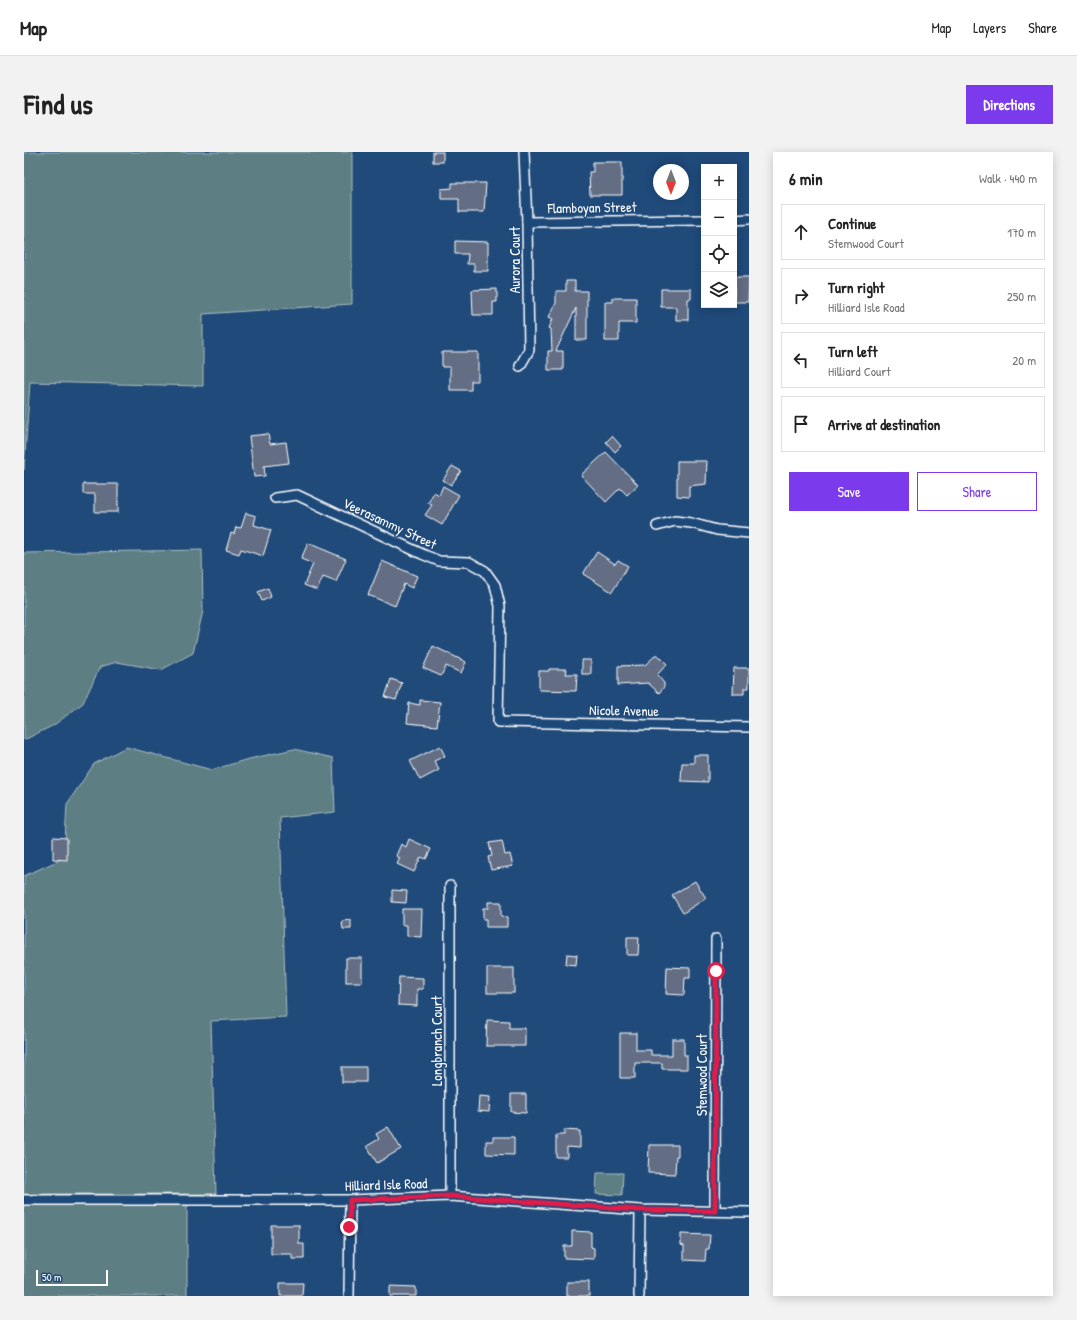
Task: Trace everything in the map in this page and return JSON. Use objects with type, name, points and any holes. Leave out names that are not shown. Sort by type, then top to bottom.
[{"type":"street","name":"Aurora Court","points":[[520,366],[529,350],[527,222],[524,152]]},
{"type":"street","name":"Flamboyan Street","points":[[527,222],[701,220]]},
{"type":"street","points":[[737,220],[749,220]]},
{"type":"street","name":"Veerasammy Street","points":[[275,498],[297,495],[439,561],[468,562],[484,571],[495,585],[500,606],[498,722]]},
{"type":"street","points":[[657,526],[675,521],[692,523],[717,530],[749,533]]},
{"type":"street","name":"Nicole Avenue","points":[[498,722],[749,727]]},
{"type":"street","name":"Longbranch Court","points":[[450,886],[450,1196]]},
{"type":"street","name":"Stemwood Court","points":[[715,1211],[716,939]]},
{"type":"street","name":"Hilliard Isle Road","points":[[24,1200],[350,1200],[450,1196],[640,1210],[749,1212]]},
{"type":"street","points":[[349,1296],[350,1200]]},
{"type":"street","points":[[639,1296],[640,1210]]},
{"type":"green space","points":[[24,152],[352,152],[352,304],[203,314],[203,386],[30,382],[24,470]]},
{"type":"green space","points":[[202,550],[203,611],[193,653],[161,670],[117,662],[100,667],[83,703],[54,725],[24,740],[24,553]]},
{"type":"green space","points":[[126,747],[212,770],[245,760],[294,749],[333,758],[335,812],[280,818],[286,1017],[211,1021],[216,1194],[24,1194],[24,876],[64,858],[67,804],[94,764]]},
{"type":"green space","points":[[597,1173],[623,1173],[622,1195],[596,1194]]},
{"type":"green space","points":[[24,1205],[194,1205],[187,1206],[187,1296],[24,1296]]},
{"type":"building","points":[[433,152],[443,152],[443,162],[433,162]]},
{"type":"building","points":[[593,162],[622,162],[622,195],[590,195],[589,172],[593,172]]},
{"type":"building","points":[[452,183],[486,183],[484,212],[459,212],[459,199],[441,199],[441,189],[452,188]]},
{"type":"building","points":[[455,241],[488,242],[488,271],[474,271],[474,264],[467,264],[468,254],[455,254]]},
{"type":"building","points":[[737,277],[749,277],[748,302],[737,302]]},
{"type":"building","points":[[566,281],[575,281],[575,291],[587,291],[587,340],[576,340],[576,308],[556,351],[563,351],[563,370],[548,370],[548,351],[552,351],[551,329],[549,328],[553,319],[549,317],[556,303],[556,291],[566,291]]},
{"type":"building","points":[[497,289],[497,302],[493,302],[493,315],[473,315],[472,290]]},
{"type":"building","points":[[661,289],[691,289],[691,299],[688,299],[688,320],[676,320],[676,307],[661,307]]},
{"type":"building","points":[[613,298],[636,298],[636,323],[619,323],[619,341],[605,341],[605,302],[613,302]]},
{"type":"building","points":[[442,352],[478,352],[478,381],[471,381],[471,390],[450,390],[450,367],[442,367]]},
{"type":"building","points":[[268,434],[270,444],[286,442],[289,463],[264,466],[265,476],[254,477],[249,436]]},
{"type":"building","points":[[612,436],[621,446],[615,452],[606,442]]},
{"type":"building","points":[[606,452],[638,485],[627,495],[620,488],[606,502],[581,475]]},
{"type":"building","points":[[677,461],[707,461],[706,484],[689,486],[689,497],[677,496]]},
{"type":"building","points":[[452,466],[461,471],[451,485],[443,480]]},
{"type":"building","points":[[83,484],[118,484],[118,512],[95,512],[95,494],[83,494]]},
{"type":"building","points":[[443,486],[459,495],[442,525],[425,515],[432,505],[428,503],[434,492],[439,495]]},
{"type":"building","points":[[246,513],[256,516],[254,525],[271,530],[263,556],[241,549],[239,554],[226,550],[231,533],[234,534],[236,527],[241,528]]},
{"type":"building","points":[[308,543],[346,559],[336,582],[323,577],[317,590],[304,585],[313,564],[301,559]]},
{"type":"building","points":[[597,552],[615,564],[618,560],[628,566],[612,592],[583,574]]},
{"type":"building","points":[[382,561],[417,576],[412,588],[404,584],[395,606],[368,595]]},
{"type":"building","points":[[268,588],[271,597],[262,601],[258,592]]},
{"type":"building","points":[[433,646],[466,662],[461,673],[446,666],[441,676],[423,668]]},
{"type":"building","points":[[657,654],[667,664],[657,675],[664,683],[664,687],[659,693],[648,683],[618,685],[618,666],[645,665]]},
{"type":"building","points":[[582,660],[591,660],[591,674],[582,674]]},
{"type":"building","points":[[734,668],[749,668],[749,688],[744,688],[744,694],[733,694]]},
{"type":"building","points":[[549,669],[567,669],[566,674],[577,674],[576,691],[539,690],[539,671],[549,671]]},
{"type":"building","points":[[391,679],[402,683],[396,700],[385,697]]},
{"type":"building","points":[[420,700],[440,702],[437,726],[407,723],[409,703],[420,705]]},
{"type":"building","points":[[440,746],[445,756],[434,761],[439,770],[420,780],[410,761]]},
{"type":"building","points":[[694,755],[708,755],[708,782],[681,781],[682,763],[694,763]]},
{"type":"building","points":[[53,837],[67,838],[67,860],[53,859]]},
{"type":"building","points":[[409,839],[431,849],[426,859],[421,857],[414,872],[397,864],[400,858],[396,856],[401,844],[406,847]]},
{"type":"building","points":[[502,841],[505,855],[510,854],[513,866],[491,870],[488,857],[492,856],[489,843]]},
{"type":"building","points":[[695,881],[706,898],[683,913],[672,895]]},
{"type":"building","points":[[392,890],[407,891],[406,903],[392,902]]},
{"type":"building","points":[[488,902],[501,902],[501,916],[507,917],[507,927],[486,927],[486,919],[483,919],[483,908],[488,908]]},
{"type":"building","points":[[402,909],[422,909],[421,937],[407,936],[407,925],[402,925]]},
{"type":"building","points":[[351,920],[351,929],[343,929],[342,921]]},
{"type":"building","points":[[627,937],[639,937],[638,955],[627,955]]},
{"type":"building","points":[[567,954],[577,955],[576,965],[566,964]]},
{"type":"building","points":[[346,958],[362,958],[362,982],[346,982]]},
{"type":"building","points":[[667,967],[690,968],[690,978],[685,978],[684,995],[666,994]]},
{"type":"building","points":[[487,968],[514,968],[514,993],[487,993]]},
{"type":"building","points":[[399,977],[423,978],[423,989],[417,989],[417,1006],[398,1005]]},
{"type":"building","points":[[487,1020],[509,1021],[509,1028],[525,1028],[525,1046],[486,1046]]},
{"type":"building","points":[[620,1033],[636,1033],[636,1050],[651,1050],[651,1055],[672,1055],[672,1039],[684,1039],[684,1055],[687,1055],[687,1069],[662,1069],[662,1063],[635,1063],[635,1078],[620,1078]]},
{"type":"building","points":[[342,1067],[366,1067],[366,1082],[342,1082]]},
{"type":"building","points":[[511,1094],[526,1094],[526,1113],[511,1112]]},
{"type":"building","points":[[479,1096],[490,1097],[489,1112],[478,1111]]},
{"type":"building","points":[[388,1127],[401,1149],[377,1163],[367,1146],[379,1139],[376,1134]]},
{"type":"building","points":[[564,1130],[580,1131],[580,1148],[567,1147],[567,1157],[556,1157],[556,1135],[564,1135]]},
{"type":"building","points":[[493,1137],[514,1137],[514,1155],[486,1154],[486,1141],[493,1141]]},
{"type":"building","points":[[649,1145],[678,1145],[675,1174],[648,1173]]},
{"type":"building","points":[[271,1225],[299,1225],[299,1244],[304,1244],[304,1259],[292,1259],[292,1254],[271,1254]]},
{"type":"building","points":[[572,1231],[591,1232],[591,1247],[594,1248],[594,1259],[564,1258],[564,1246],[572,1246]]},
{"type":"building","points":[[681,1234],[710,1235],[709,1249],[706,1249],[705,1261],[684,1260],[684,1246],[681,1245]]},
{"type":"building","points":[[567,1282],[589,1282],[589,1296],[567,1296]]},
{"type":"building","points":[[280,1283],[303,1283],[302,1296],[280,1296]]},
{"type":"building","points":[[390,1286],[416,1287],[416,1296],[390,1296]]},
{"type":"route","points":[[349,1227],[350,1200],[450,1196],[640,1210],[715,1211],[716,971]]}]
